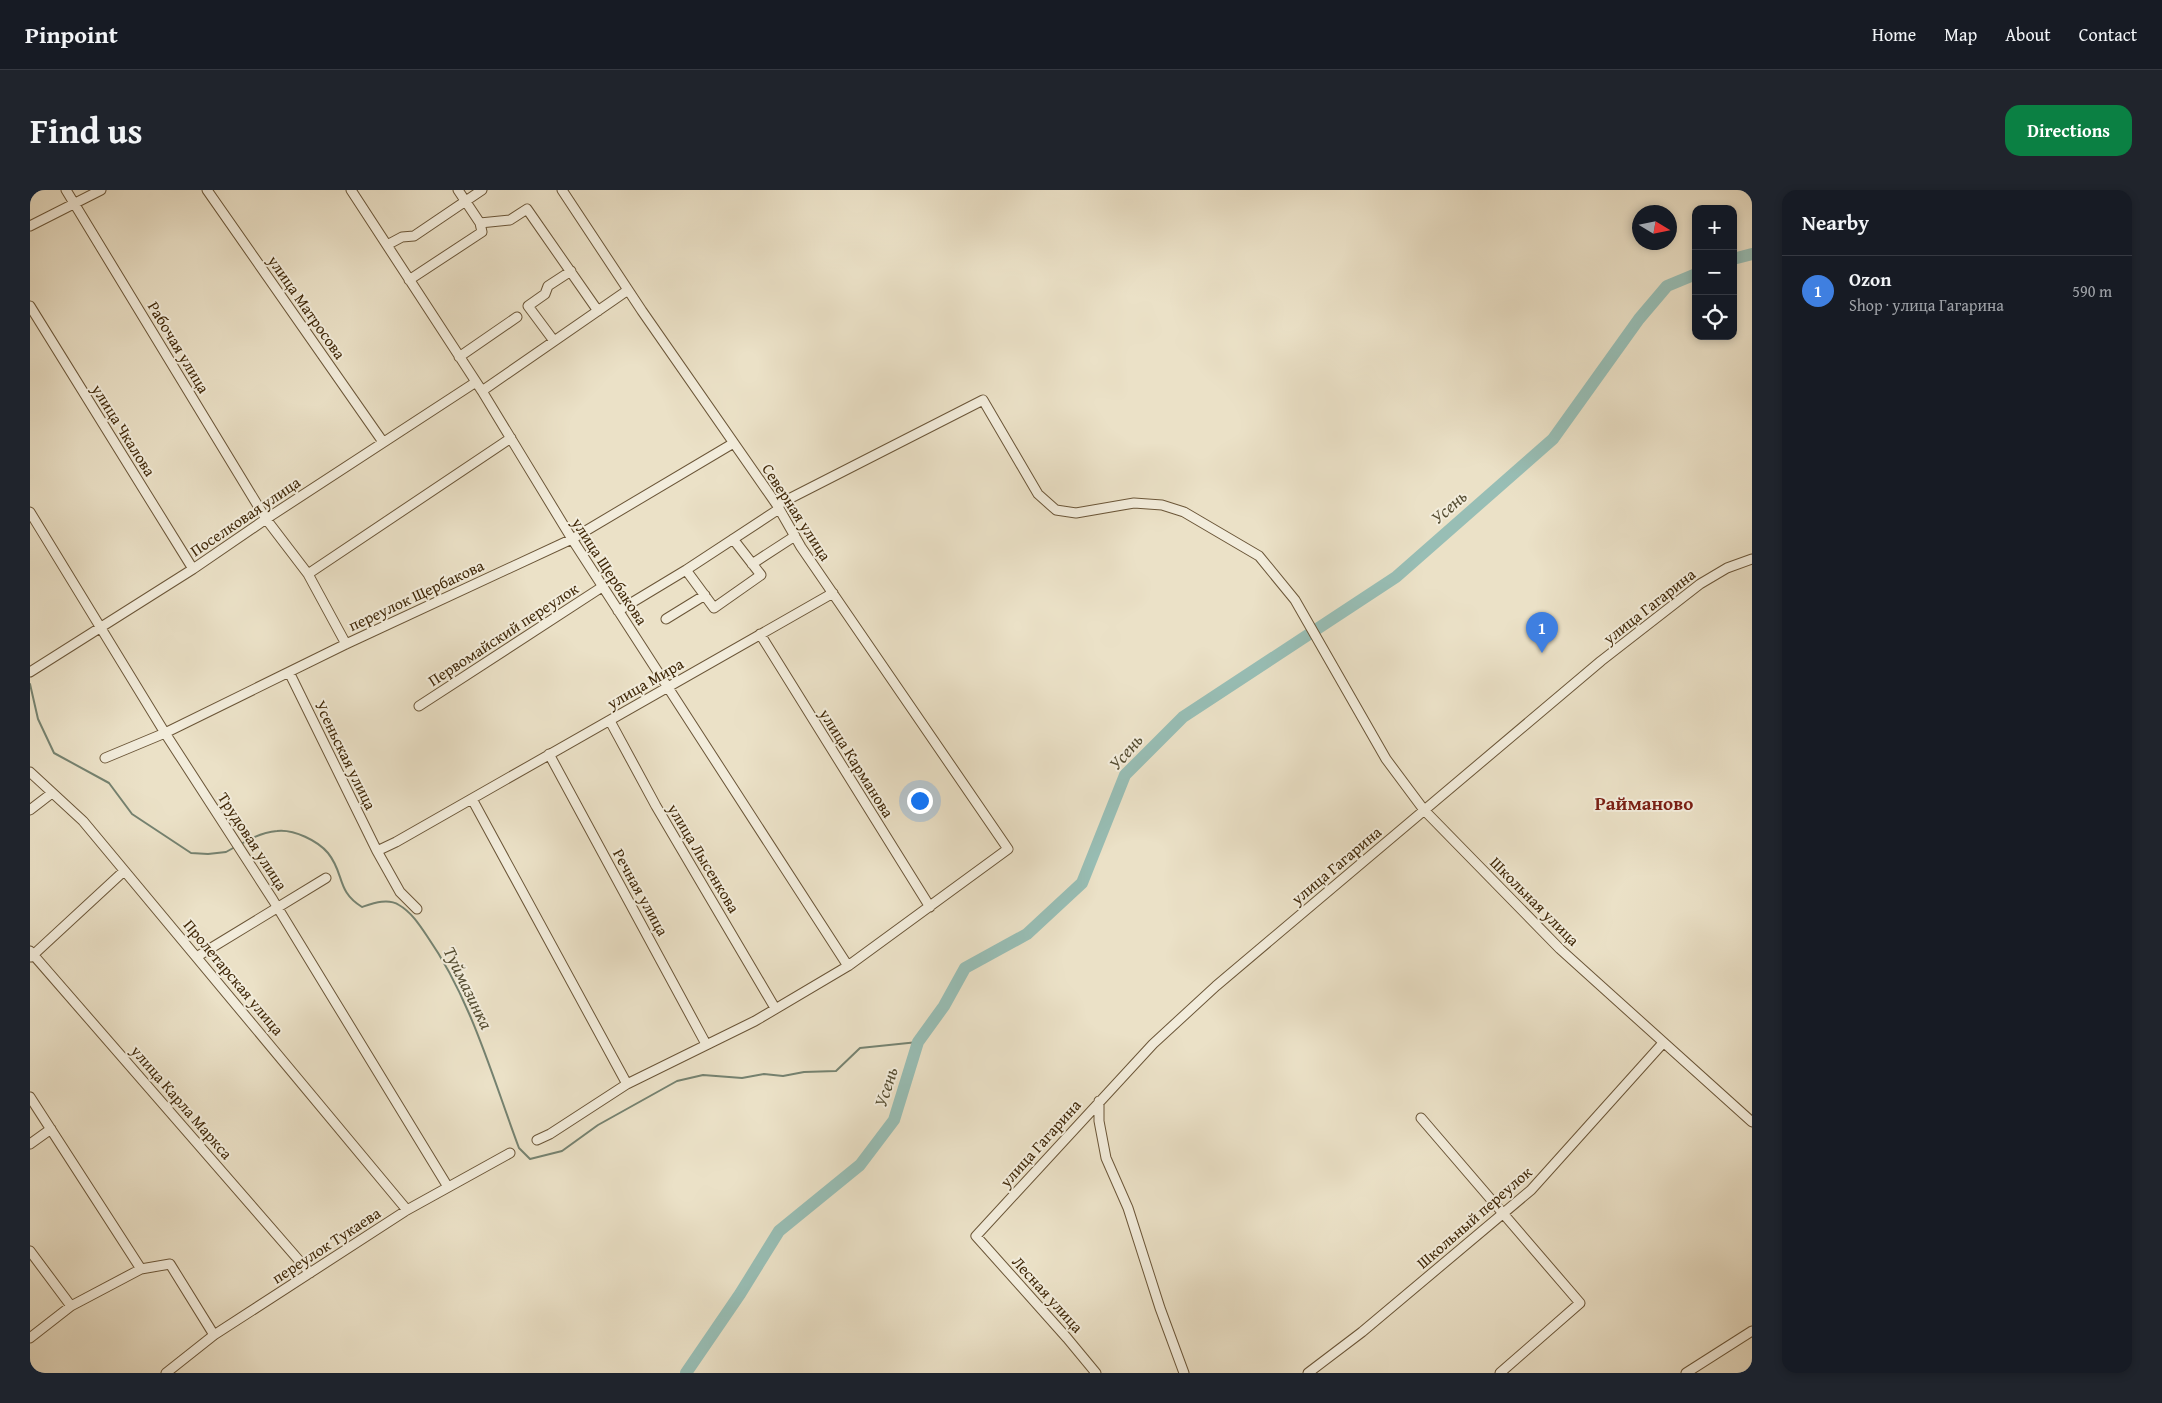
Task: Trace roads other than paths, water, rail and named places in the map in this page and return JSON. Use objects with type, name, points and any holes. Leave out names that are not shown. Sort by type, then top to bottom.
[{"type":"street","name":"Рабочая улица","points":[[66,190],[266,519],[308,574],[346,644]]},
{"type":"street","points":[[30,226],[101,190]]},
{"type":"street","name":"улица Матросова","points":[[207,190],[383,442]]},
{"type":"street","name":"улица Щербакова","points":[[351,190],[512,438],[602,587],[848,966]]},
{"type":"street","points":[[409,280],[482,232],[480,223],[458,190]]},
{"type":"street","points":[[387,245],[402,237],[414,236],[482,190]]},
{"type":"street","name":"Северная улица","points":[[562,190],[732,444],[778,507],[833,593],[1008,849],[930,906]]},
{"type":"street","points":[[480,223],[510,220],[527,209],[598,311]]},
{"type":"street","points":[[554,341],[528,306],[545,294],[548,286],[571,272]]},
{"type":"street","points":[[482,391],[628,290]]},
{"type":"street","name":"улица Чкалова","points":[[30,306],[193,569]]},
{"type":"street","points":[[460,357],[518,317]]},
{"type":"street","name":"Поселковая улица","points":[[32,668],[193,569],[476,382]]},
{"type":"street","name":"Школьная улица","points":[[778,507],[984,400],[1038,494],[1056,510],[1076,513],[1134,502],[1162,505],[1184,512],[1259,556],[1295,600],[1386,759],[1424,810],[1560,949],[1752,1122]]},
{"type":"street","points":[[308,574],[512,438]]},
{"type":"street","name":"переулок Щербакова","points":[[105,758],[165,733],[346,644],[572,540],[732,444]]},
{"type":"street","points":[[618,611],[686,570],[778,507]]},
{"type":"street","name":"Трудовая улица","points":[[30,512],[165,733],[278,908],[448,1187]]},
{"type":"street","points":[[752,564],[795,536]]},
{"type":"street","points":[[686,570],[714,608],[761,575],[733,539]]},
{"type":"street","name":"улица Гагарина","points":[[976,1236],[1153,1044],[1216,986],[1601,662],[1700,584],[1727,568],[1752,559]]},
{"type":"street","name":"Первомайский переулок","points":[[419,706],[602,587]]},
{"type":"street","name":"улица Мира","points":[[376,851],[396,842],[833,593]]},
{"type":"street","points":[[666,619],[704,595]]},
{"type":"street","name":"улица Карманова","points":[[760,634],[930,906]]},
{"type":"street","name":"Усеньская улица","points":[[289,672],[376,851],[400,892],[417,909]]},
{"type":"street","name":"улица Лысенкова","points":[[610,721],[656,806],[775,1008]]},
{"type":"street","name":"Речная улица","points":[[549,754],[706,1044]]},
{"type":"street","name":"Пролетарская улица","points":[[30,772],[83,821],[198,956],[407,1210]]},
{"type":"street","points":[[30,810],[52,793]]},
{"type":"street","points":[[472,799],[626,1084]]},
{"type":"street","points":[[32,954],[124,871]]},
{"type":"street","points":[[198,956],[326,878]]},
{"type":"street","points":[[537,1140],[550,1134],[626,1084],[755,1021],[848,966],[930,906]]},
{"type":"street","name":"улица Карла Маркса","points":[[32,954],[310,1273]]},
{"type":"street","name":"Школьный переулок","points":[[1308,1373],[1362,1332],[1531,1190],[1663,1043]]},
{"type":"street","points":[[30,1097],[141,1269]]},
{"type":"street","points":[[1099,1101],[1099,1121],[1106,1158],[1128,1208],[1160,1308],[1184,1373]]},
{"type":"street","points":[[1421,1118],[1580,1303],[1500,1373]]},
{"type":"street","points":[[30,1144],[51,1129]]},
{"type":"street","name":"переулок Тукаева","points":[[166,1373],[214,1335],[407,1210],[510,1153]]},
{"type":"street","name":"Лесная улица","points":[[976,1236],[1070,1341],[1096,1373]]},
{"type":"street","points":[[30,1250],[71,1306]]},
{"type":"street","points":[[30,1338],[71,1306],[141,1269],[170,1264],[214,1335]]},
{"type":"street","points":[[1686,1373],[1752,1331]]},
{"type":"waterway","name":"Усень","points":[[1737,258],[1752,254]]},
{"type":"waterway","name":"Усень","points":[[686,1373],[740,1294],[779,1231],[860,1165],[894,1120],[918,1042],[944,1006],[965,968],[1027,934],[1082,883],[1125,775],[1183,717],[1396,577],[1553,439],[1639,319],[1667,286],[1692,276]]},
{"type":"waterway","name":"Туймазинка","points":[[30,684],[38,719],[54,753],[109,783],[132,814],[191,853],[226,852],[235,847]]},
{"type":"waterway","name":"Туймазинка","points":[[241,844],[258,836],[277,831],[298,834],[318,844],[328,853],[337,868],[348,895],[362,907],[381,902],[390,902],[399,905],[411,915],[442,960],[456,986],[479,1039],[519,1148],[530,1159],[562,1151],[598,1125],[677,1081],[703,1075],[742,1078],[764,1074],[783,1076],[804,1072],[836,1071],[860,1048],[918,1042]]},
{"type":"place","name":"Ozon","points":[[1542,653]]},
{"type":"district","name":"Райманово","points":[[1644,803]]}]
